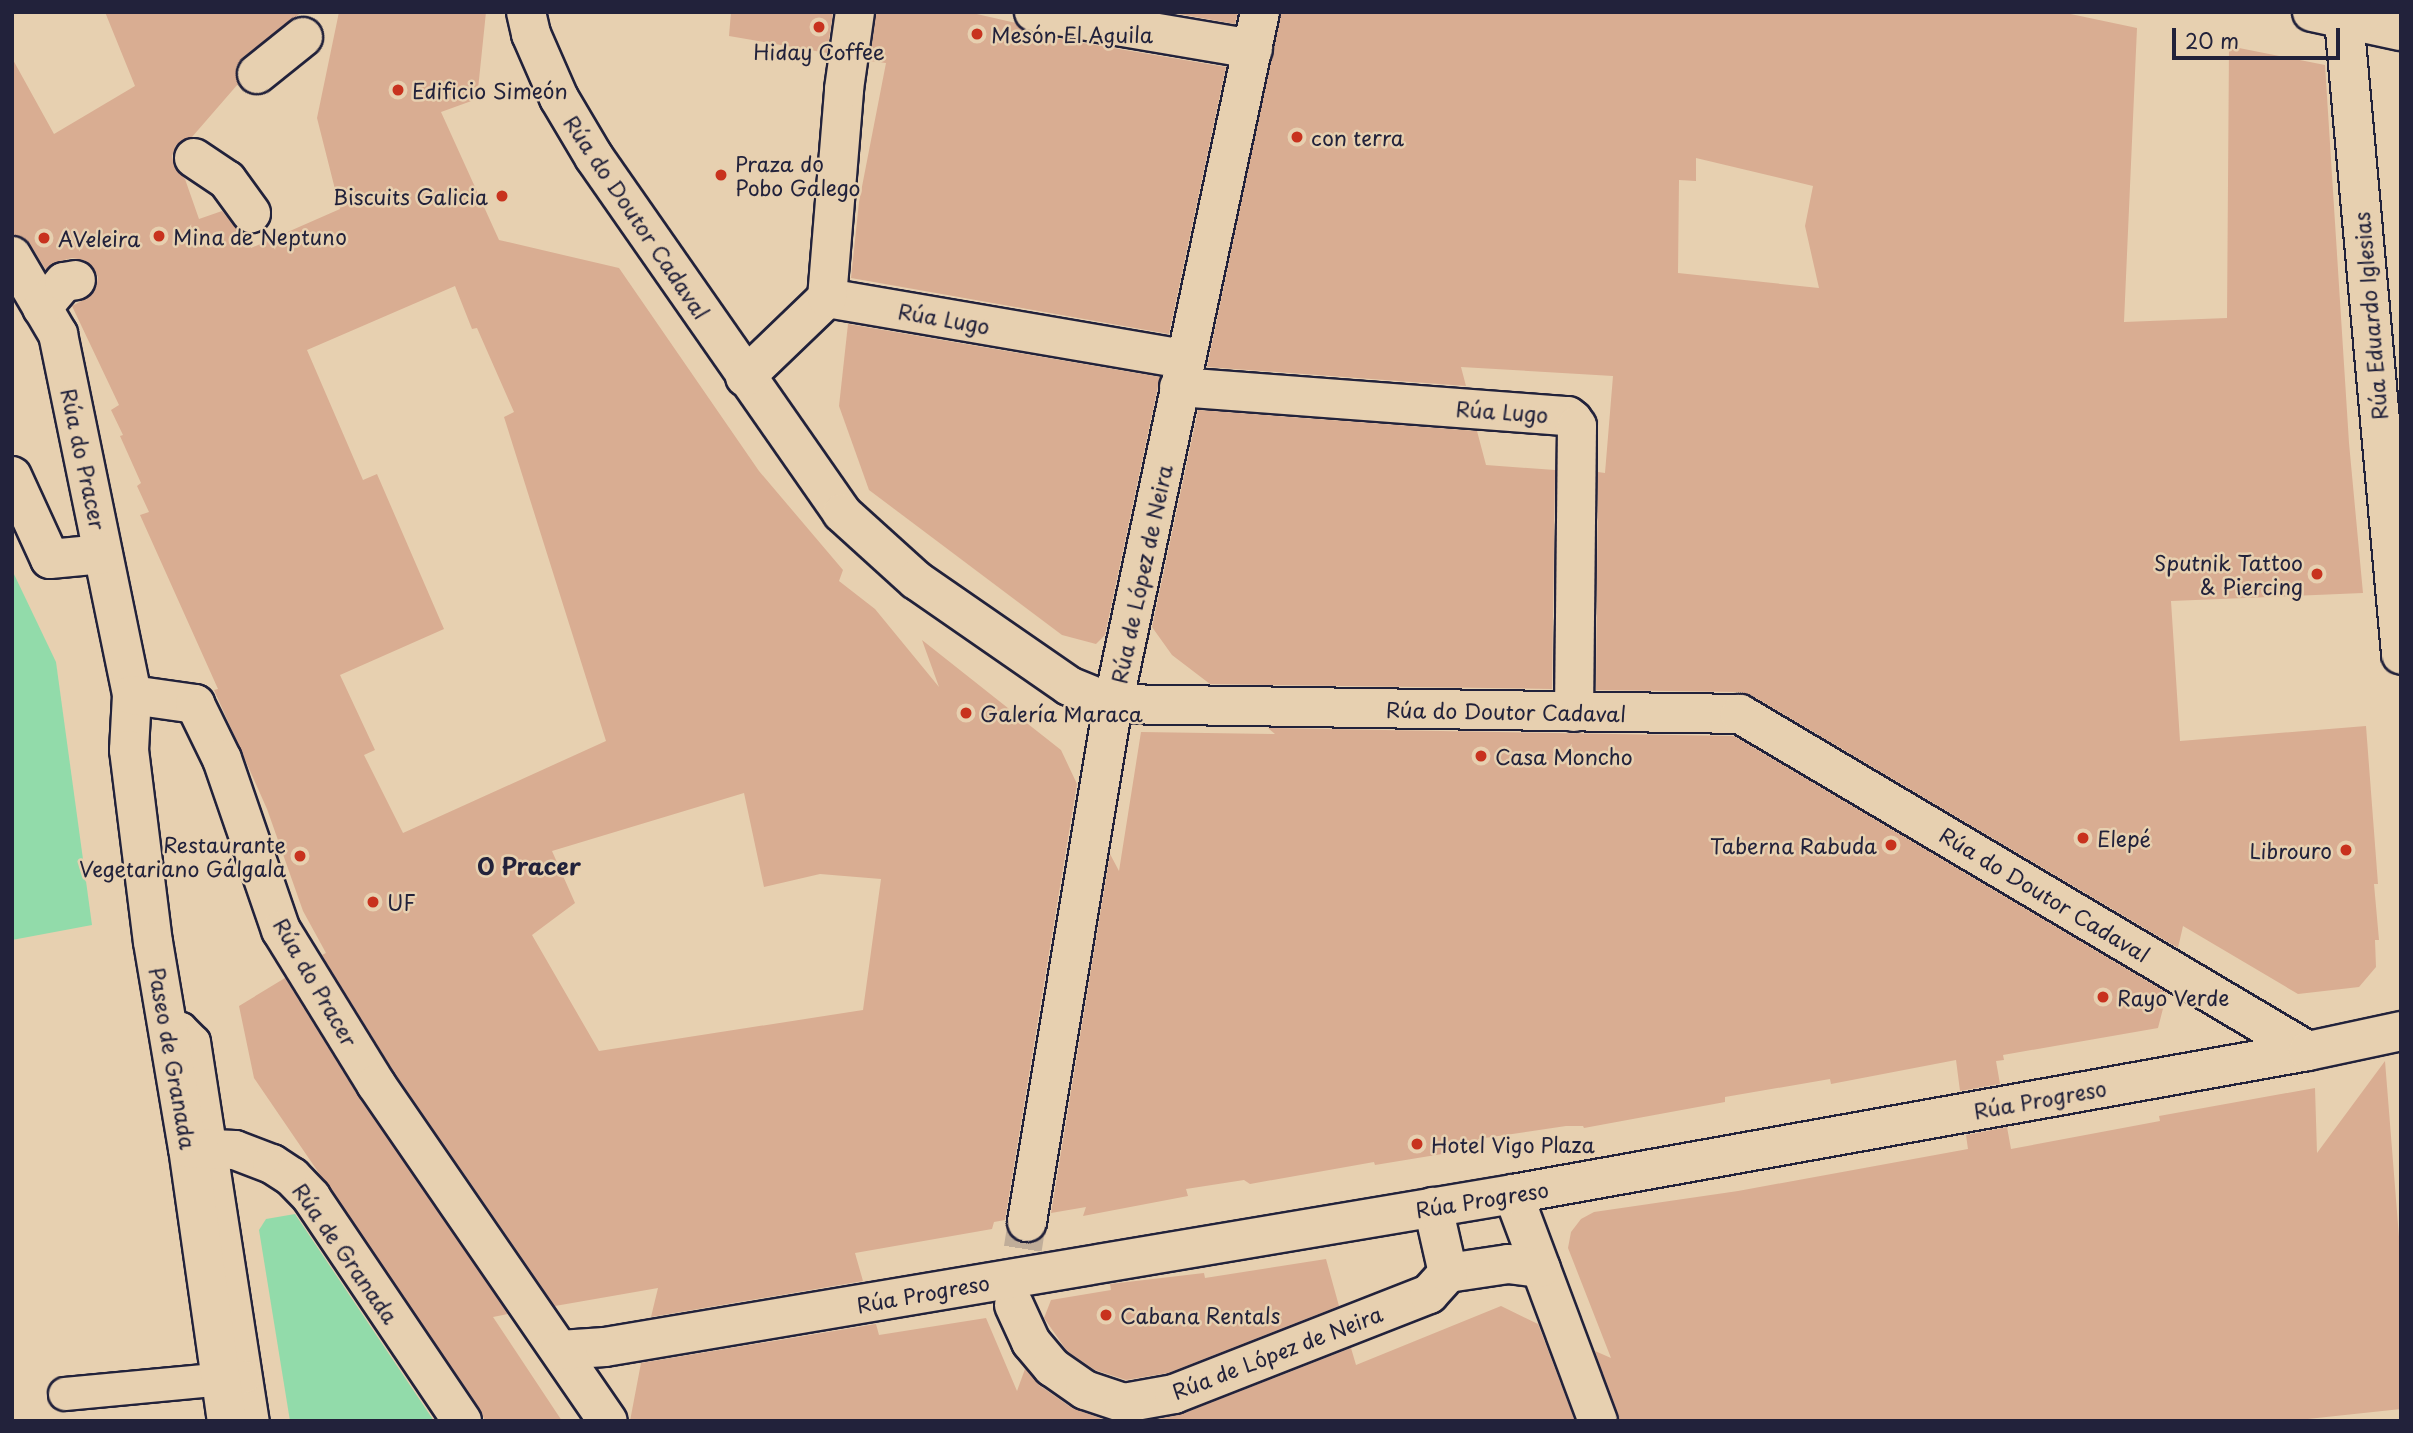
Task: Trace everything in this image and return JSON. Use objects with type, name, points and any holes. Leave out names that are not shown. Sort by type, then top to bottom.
[{"type":"street","points":[[745,377],[827,298],[844,89],[855,12]]},
{"type":"street","points":[[1034,12],[1253,49]]},
{"type":"street","name":"Rúa de López de Neira","points":[[1027,1222],[1114,704],[1182,373],[1261,12]]},
{"type":"street","points":[[2328,15],[2401,32]]},
{"type":"street","name":"Rúa Eduardo Iglesias","points":[[2328,15],[2401,654]]},
{"type":"street","name":"Rúa do Doutor Cadaval","points":[[528,23],[559,98],[594,157],[842,513],[916,580],[1069,686],[1114,704],[1740,714],[2308,1051]]},
{"type":"street","points":[[263,74],[302,37]]},
{"type":"street","points":[[192,157],[227,180],[251,214]]},
{"type":"street","name":"Rúa do Pracer","points":[[12,256],[61,295],[103,554],[132,695],[195,704],[222,759],[281,930],[376,1084],[608,1421]]},
{"type":"street","name":"Rúa Lugo","points":[[827,298],[1182,373],[1568,416],[1577,426],[1574,712]]},
{"type":"street","points":[[12,476],[50,559],[103,554]]},
{"type":"street","name":"Paseo de Granada","points":[[132,695],[129,750],[153,942],[167,1027],[199,1149],[233,1378],[227,1421]]},
{"type":"street","name":"Rúa Progreso","points":[[561,1350],[605,1347],[1514,1194],[2308,1051],[2401,1031]]},
{"type":"street","name":"Rúa de Granada","points":[[199,1149],[235,1150],[272,1164],[292,1177],[311,1198],[462,1421]]},
{"type":"street","points":[[1514,1194],[1598,1421]]},
{"type":"street","points":[[1433,1207],[1448,1273],[1507,1264],[1541,1268]]},
{"type":"street","name":"Rúa de López de Neira","points":[[1014,1304],[1031,1342],[1052,1367],[1085,1391],[1124,1404],[1174,1394],[1429,1294],[1448,1273]]},
{"type":"lane","points":[[65,1394],[233,1378],[253,1421]]},
{"type":"green space","points":[[12,570],[56,662],[92,925],[12,940]]},
{"type":"green space","points":[[295,1214],[434,1421],[290,1421],[259,1230],[266,1219]]},
{"type":"building","points":[[105,12],[302,12],[243,57],[236,67],[238,84],[192,137],[176,145],[172,156],[175,168],[185,179],[199,219],[222,211],[234,226],[244,233],[251,248],[340,209],[317,118],[339,12],[486,12],[477,99],[441,112],[499,240],[619,268],[759,471],[843,570],[839,581],[875,609],[939,687],[922,640],[1061,750],[1077,784],[1005,1220],[994,1222],[992,1229],[855,1253],[863,1281],[651,1317],[658,1288],[555,1306],[394,1072],[322,955],[326,953],[303,911],[267,809],[214,690],[218,689],[140,515],[149,512],[137,486],[141,483],[111,410],[119,405],[72,306],[89,297],[96,288],[98,277],[93,267],[84,260],[72,258],[60,261],[46,270],[30,244],[22,237],[12,234],[12,58],[54,134],[135,86]],"holes":[[[455,286],[472,329],[477,328],[514,412],[504,417],[606,741],[403,833],[364,755],[375,750],[340,675],[444,629],[377,474],[363,480],[307,350]],[[744,793],[764,887],[820,874],[881,879],[863,1010],[599,1051],[532,935],[575,903],[552,851]]]},
{"type":"building","points":[[731,12],[833,12],[827,53],[729,36]]},
{"type":"building","points":[[876,12],[968,12],[1016,23],[1030,34],[1226,67],[1169,334],[851,278],[859,202],[886,63],[870,61]]},
{"type":"building","points":[[1167,12],[1238,12],[1235,24]]},
{"type":"building","points":[[1281,12],[2061,12],[2137,28],[2124,322],[2227,318],[2229,46],[2325,65],[2349,443],[2363,593],[2171,601],[2180,741],[2366,726],[2378,884],[2374,884],[2379,940],[2375,940],[2376,967],[2359,987],[2298,994],[2183,926],[2178,948],[1751,695],[1740,692],[1596,690],[1598,472],[1605,473],[1613,376],[1461,367],[1466,386],[1207,367]],"holes":[[[1696,158],[1813,186],[1805,226],[1819,288],[1678,273],[1679,180],[1696,181]]]},
{"type":"building","points":[[848,324],[1160,377],[1105,635],[1096,644],[1062,635],[869,490],[839,406]]},
{"type":"building","points":[[1198,410],[1477,431],[1486,465],[1555,470],[1552,689],[1210,684],[1172,655],[1152,627]]},
{"type":"building","points":[[1268,728],[1734,736],[2167,993],[2158,1028],[2003,1055],[2004,1060],[1996,1061],[2000,1084],[1960,1091],[1956,1060],[1831,1084],[1830,1079],[1725,1097],[1725,1102],[1584,1128],[1566,1126],[1478,1139],[1480,1144],[1441,1151],[1442,1154],[1375,1165],[1374,1162],[1250,1184],[1244,1180],[1186,1189],[1188,1196],[1083,1216],[1086,1207],[1051,1213],[1110,854],[1119,871],[1141,732],[1275,734]]},
{"type":"building","points":[[285,978],[358,1096],[508,1314],[493,1317],[562,1421],[485,1421],[480,1409],[254,1078],[239,1006]]},
{"type":"building","points":[[2385,1061],[2401,1262],[2401,1409],[2289,1421],[1619,1421],[1595,1351],[1611,1358],[1568,1248],[1571,1232],[1581,1219],[1594,1212],[1738,1191],[1968,1149],[1966,1135],[2007,1127],[2011,1149],[2160,1121],[2159,1116],[2315,1088],[2317,1153]]},
{"type":"building","points":[[1326,1259],[1339,1306],[1168,1373],[1126,1380],[1095,1370],[1067,1351],[1044,1318],[1051,1300],[1111,1290],[1110,1284],[1204,1273],[1205,1278]]},
{"type":"building","points":[[1501,1306],[1538,1324],[1575,1421],[1149,1421],[1182,1414],[1351,1348],[1356,1365]]},
{"type":"building","points":[[986,1318],[1017,1391],[1025,1369],[1039,1385],[1072,1408],[1108,1421],[630,1421],[641,1363],[876,1324],[879,1335]]},
{"type":"tunnel","points":[[1014,1305],[1027,1222]]},
{"type":"place","name":"Hiday Coffee","points":[[819,27]]},
{"type":"place","name":"Mesón El Aguila","points":[[977,34]]},
{"type":"place","name":"Edificio Simeón","points":[[398,90]]},
{"type":"place","name":"con terra","points":[[1297,137]]},
{"type":"place","name":"Praza do Pobo Galego","points":[[721,175]]},
{"type":"place","name":"Biscuits Galicia","points":[[502,196]]},
{"type":"place","name":"Mina de Neptuno","points":[[159,236]]},
{"type":"place","name":"AVeleira","points":[[44,238]]},
{"type":"place","name":"Sputnik Tattoo & Piercing","points":[[2317,574]]},
{"type":"place","name":"Galería Maraca","points":[[966,713]]},
{"type":"place","name":"Casa Moncho","points":[[1481,756]]},
{"type":"place","name":"Elepé","points":[[2083,838]]},
{"type":"place","name":"Taberna Rabuda","points":[[1891,845]]},
{"type":"place","name":"Librouro","points":[[2346,850]]},
{"type":"place","name":"Restaurante Vegetariano Gálgala","points":[[300,856]]},
{"type":"place","name":"UF","points":[[373,902]]},
{"type":"place","name":"Rayo Verde","points":[[2103,997]]},
{"type":"place","name":"Hotel Vigo Plaza","points":[[1417,1144]]},
{"type":"place","name":"Cabana Rentals","points":[[1106,1315]]},
{"type":"district","name":"O Pracer","points":[[529,866]]}]
